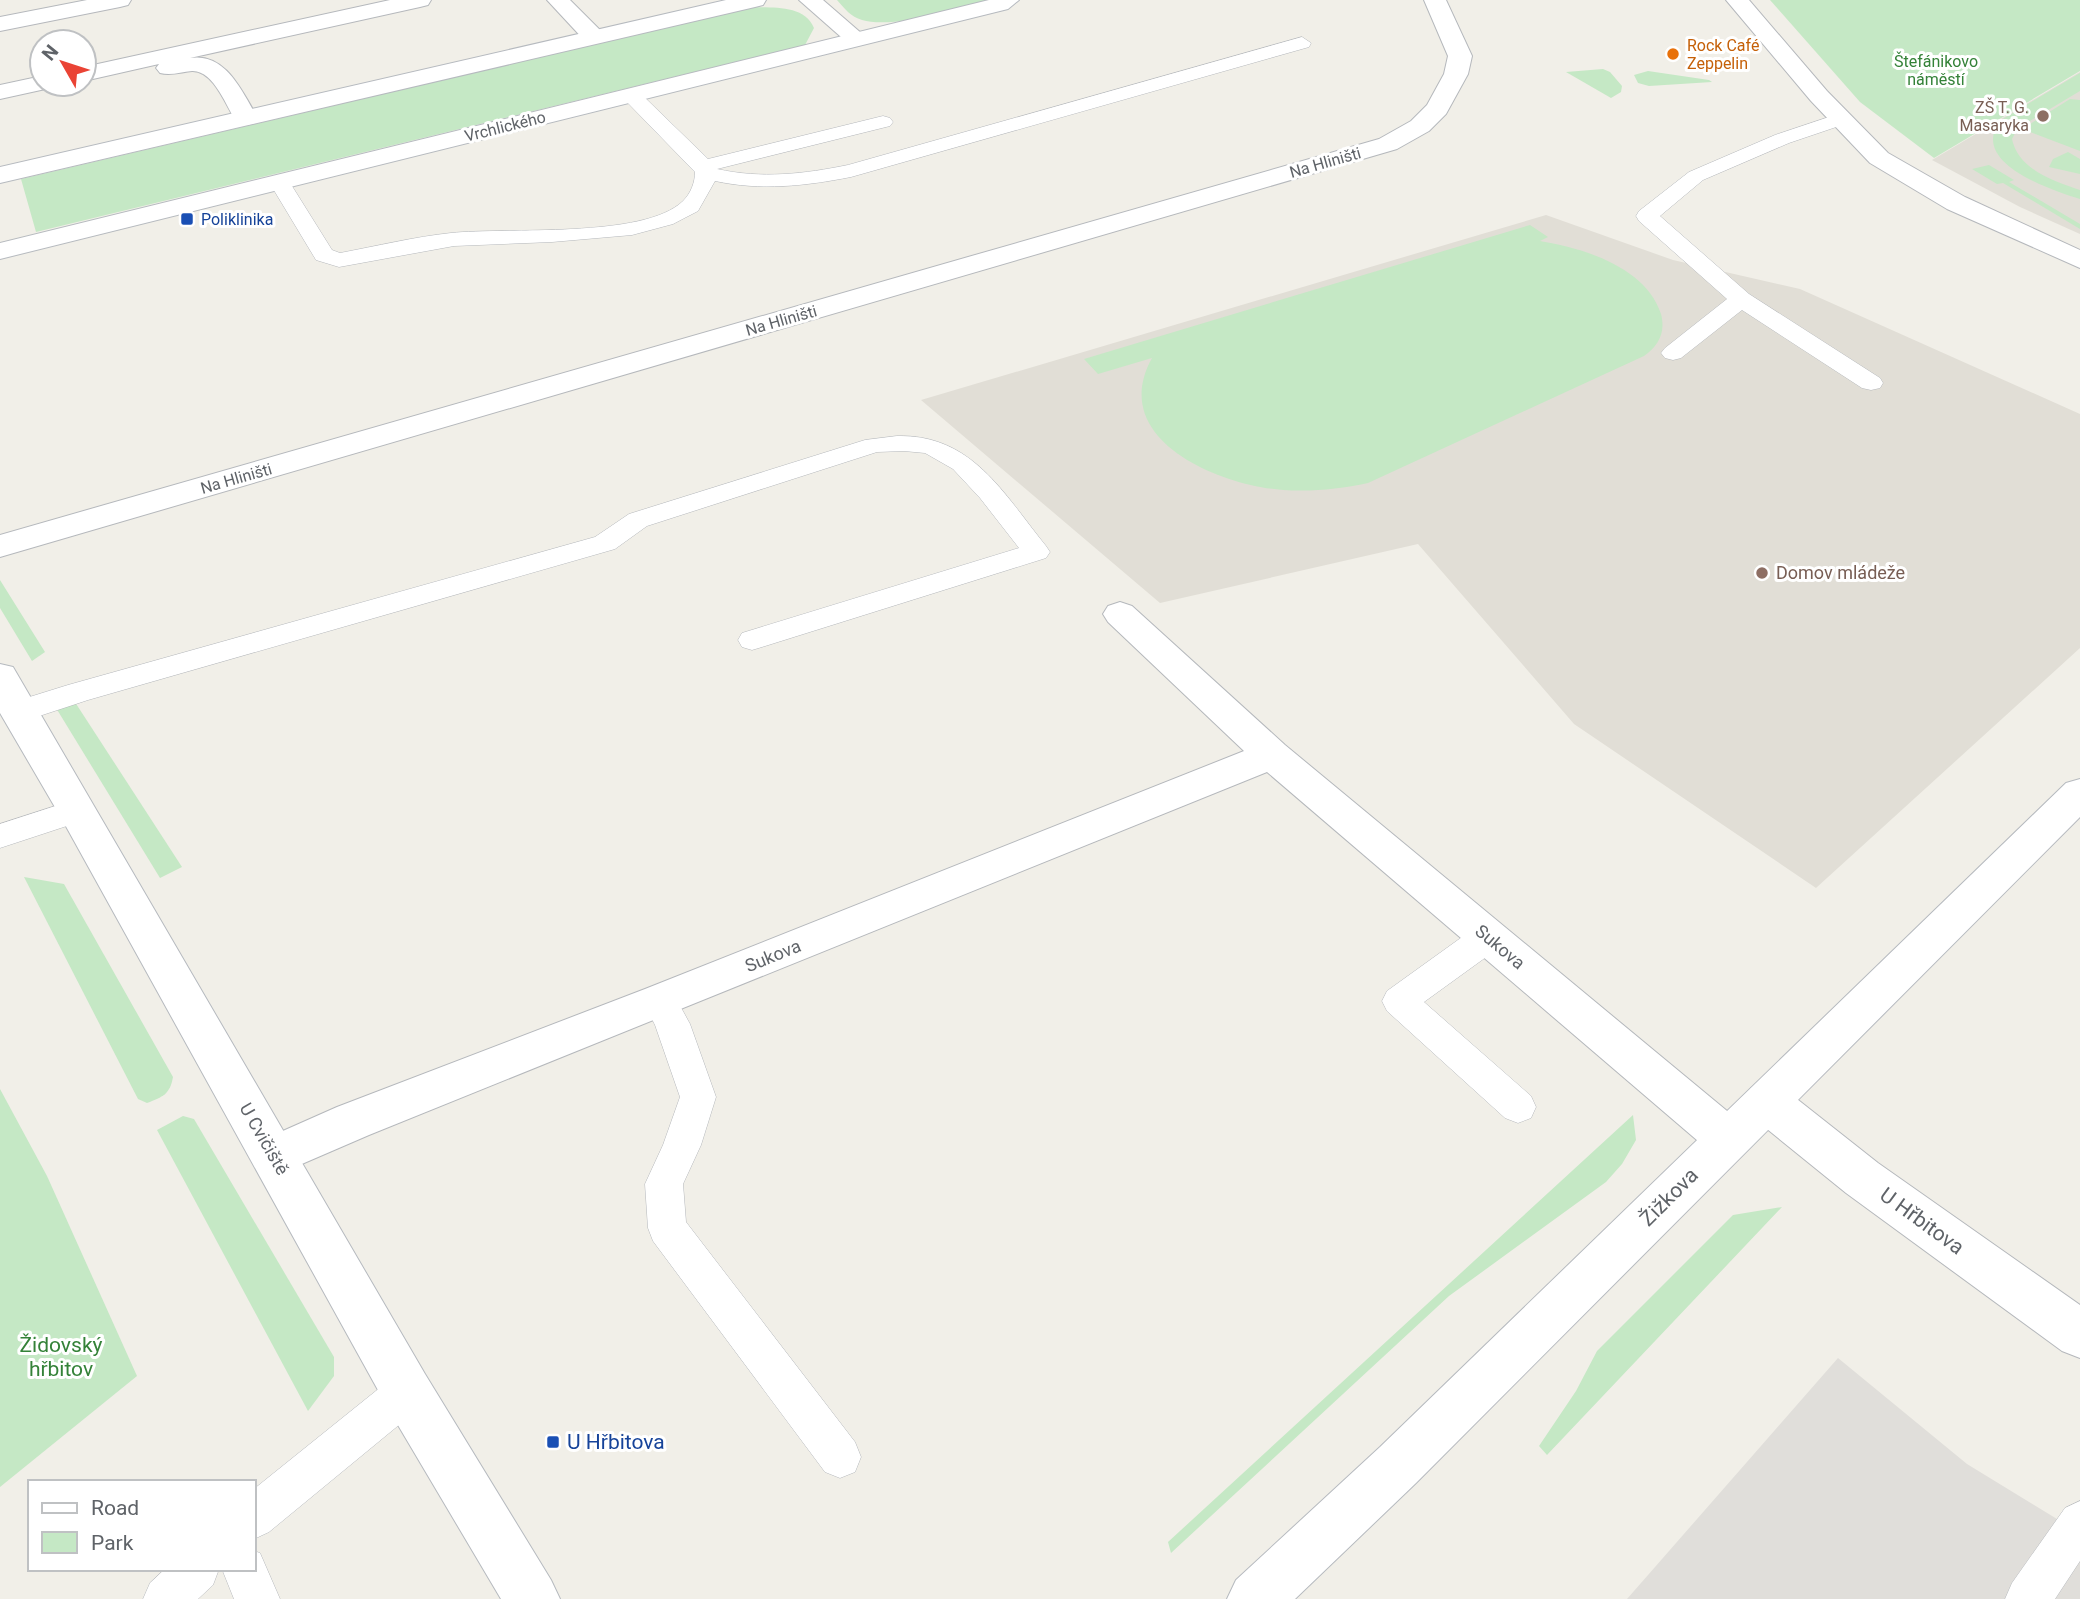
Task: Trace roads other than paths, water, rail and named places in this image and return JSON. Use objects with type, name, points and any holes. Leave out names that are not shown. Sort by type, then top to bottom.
[{"type":"street","points":[[0,24],[120,0]]},
{"type":"street","points":[[558,0],[594,37]]},
{"type":"street","points":[[0,174],[755,0]]},
{"type":"street","points":[[810,0],[857,39]]},
{"type":"street","name":"Vrchlického","points":[[0,251],[1009,0]]},
{"type":"street","name":"Na Hliništi","points":[[0,546],[1388,144],[1420,126],[1437,108],[1456,74],[1460,56],[1435,0]]},
{"type":"street","points":[[1737,0],[1880,158],[1956,203],[2080,260]]},
{"type":"street","points":[[98,73],[413,1]]},
{"type":"street","points":[[98,79],[107,81],[192,62],[200,63],[219,74],[246,118]]},
{"type":"street","points":[[0,68],[6,91],[28,86]]},
{"type":"street","name":"Sukova","points":[[1120,614],[1272,755],[1728,1139]]},
{"type":"street","name":"U Cvičiště","points":[[6,689],[407,1392],[532,1599]]},
{"type":"street","name":"Sukova","points":[[274,1156],[353,1121],[660,1001],[1272,755]]},
{"type":"street","name":"Žižkova","points":[[1255,1599],[1398,1465],[2080,793]]},
{"type":"street","name":"U Hřbitova","points":[[1767,1102],[1862,1178],[2080,1334]]},
{"type":"lane","points":[[631,95],[705,170],[740,181],[793,182],[851,171],[1301,43]]},
{"type":"lane","points":[[1841,118],[1782,139],[1696,176],[1647,216],[1741,299],[1871,383]]},
{"type":"lane","points":[[705,170],[883,122]]},
{"type":"lane","points":[[280,182],[324,255],[339,260],[453,239],[593,234],[629,229],[688,211],[700,198],[705,170]]},
{"type":"lane","points":[[1673,353],[1741,299]]},
{"type":"lane","points":[[6,689],[78,692],[605,542],[638,520],[874,445],[904,442],[935,447],[963,462],[1036,552],[752,640]]},
{"type":"lane","points":[[0,836],[77,811]]},
{"type":"lane","points":[[1488,937],[1399,1001],[1518,1107]]},
{"type":"lane","points":[[660,1001],[672,1024],[698,1097],[682,1145],[664,1184],[667,1228],[841,1457]]},
{"type":"lane","points":[[256,1515],[407,1392]]},
{"type":"lane","points":[[2028,1599],[2080,1523]]},
{"type":"lane","points":[[166,1599],[195,1571]]},
{"type":"lane","points":[[245,1571],[257,1599]]},
{"type":"place","name":"Rock Café Zeppelin","points":[[1673,54]]},
{"type":"place","name":"ZŠ T. G. Masaryka","points":[[2043,116]]},
{"type":"place","name":"Poliklinika","points":[[187,219]]},
{"type":"place","name":"Domov mládeže","points":[[1762,573]]},
{"type":"place","name":"U Hřbitova","points":[[553,1442]]},
{"type":"park label","name":"Štefánikovo náměstí","points":[[1936,70]]},
{"type":"park label","name":"Židovský hřbitov","points":[[61,1357]]}]
